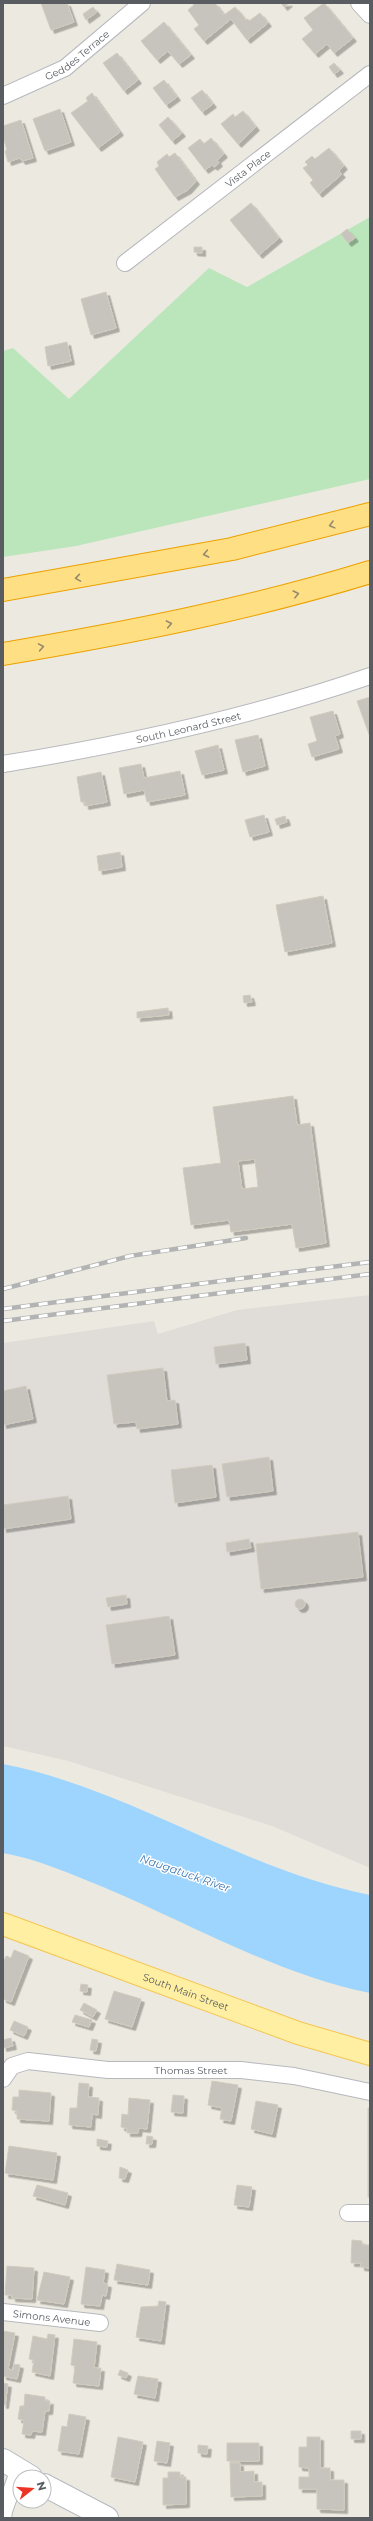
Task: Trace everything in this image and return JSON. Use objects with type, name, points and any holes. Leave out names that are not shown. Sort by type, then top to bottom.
[{"type":"highway","points":[[3,590],[232,549],[370,514]]},
{"type":"highway","points":[[3,654],[186,620],[307,590],[370,572]]},
{"type":"main road","name":"South Main Street","points":[[3,1924],[292,2031],[370,2054]]},
{"type":"main road","points":[[52,2489],[107,2518]]},
{"type":"street","name":"Geddes Terrace","points":[[3,96],[38,82],[65,68],[142,3]]},
{"type":"street","points":[[359,3],[370,15]]},
{"type":"street","name":"Vista Place","points":[[126,263],[370,74]]},
{"type":"street","name":"South Leonard Street","points":[[3,764],[182,730],[292,701],[370,676]]},
{"type":"street","name":"Thomas Street","points":[[7,2072],[28,2061],[108,2070],[241,2070],[294,2076],[370,2092]]},
{"type":"street","points":[[348,2213],[370,2213]]},
{"type":"street","name":"Simons Avenue","points":[[3,2312],[100,2323]]},
{"type":"street","points":[[4,2518],[4,2511],[12,2487]]},
{"type":"shaded area","points":[[370,1295],[370,1868],[272,1826],[68,1761],[3,1746],[3,1343],[154,1321],[158,1334],[237,1310]]},
{"type":"green space","points":[[370,217],[370,479],[76,546],[3,557],[3,351],[13,348],[69,399],[209,268],[247,287]]},
{"type":"water","name":"Naugatuck River","points":[[3,1764],[50,1776],[96,1792],[142,1810],[277,1868],[323,1883],[370,1895],[370,1993],[335,1985],[301,1974],[234,1947],[103,1887],[41,1863],[3,1853]]},
{"type":"building","points":[[41,3],[67,3],[74,22],[51,30]]},
{"type":"building","points":[[192,3],[215,3],[224,15],[235,7],[246,20],[248,19],[249,21],[260,13],[268,23],[247,40],[231,19],[204,41],[194,29],[199,25],[188,10],[194,5]]},
{"type":"building","points":[[281,3],[289,3],[284,7]]},
{"type":"building","points":[[324,3],[353,38],[334,53],[327,44],[315,54],[302,39],[313,30],[304,18]]},
{"type":"building","points":[[93,7],[97,12],[86,20],[83,14]]},
{"type":"building","points":[[164,22],[191,55],[179,64],[168,51],[157,60],[141,41]]},
{"type":"building","points":[[117,53],[138,80],[124,91],[103,63]]},
{"type":"building","points":[[334,63],[340,70],[334,74],[329,67]]},
{"type":"building","points":[[164,80],[177,97],[166,105],[153,88]]},
{"type":"building","points":[[202,90],[213,104],[202,112],[191,98]]},
{"type":"building","points":[[92,93],[120,132],[98,148],[71,113],[88,101],[86,98]]},
{"type":"building","points":[[60,109],[71,142],[45,151],[33,119]]},
{"type":"building","points":[[243,111],[256,127],[238,144],[221,124],[233,114],[235,117]]},
{"type":"building","points":[[168,117],[182,133],[172,141],[159,125]]},
{"type":"building","points":[[21,120],[33,158],[22,161],[20,158],[8,162],[5,151],[7,150],[3,137],[3,126]]},
{"type":"building","points":[[211,138],[224,154],[217,160],[219,163],[214,167],[212,165],[205,170],[188,148],[200,139],[204,144]]},
{"type":"building","points":[[329,148],[344,166],[339,171],[342,174],[319,194],[310,183],[313,180],[303,168],[308,165],[305,162],[312,156],[315,159]]},
{"type":"building","points":[[175,153],[196,181],[188,190],[175,197],[155,169],[159,166],[157,162],[167,154],[169,157]]},
{"type":"building","points":[[251,203],[279,238],[259,255],[230,220]]},
{"type":"building","points":[[347,229],[355,238],[348,243],[341,234]]},
{"type":"building","points":[[194,247],[202,247],[202,253],[194,252]]},
{"type":"building","points":[[106,292],[116,328],[91,335],[81,299]]},
{"type":"building","points":[[67,342],[71,361],[48,366],[45,347]]},
{"type":"building","points":[[370,697],[370,737],[357,701]]},
{"type":"building","points":[[333,711],[340,734],[335,736],[339,749],[312,757],[308,744],[317,741],[310,717]]},
{"type":"building","points":[[258,735],[265,766],[243,772],[235,740]]},
{"type":"building","points":[[218,745],[224,770],[202,775],[195,751]]},
{"type":"building","points":[[141,764],[144,778],[180,771],[185,795],[147,802],[144,790],[124,794],[119,768]]},
{"type":"building","points":[[101,772],[107,802],[85,806],[85,802],[81,802],[77,777]]},
{"type":"building","points":[[264,815],[269,832],[250,837],[245,820]]},
{"type":"building","points":[[285,816],[287,822],[277,825],[275,819]]},
{"type":"building","points":[[120,852],[122,867],[99,871],[97,856]]},
{"type":"building","points":[[323,896],[332,943],[285,952],[276,905]]},
{"type":"building","points":[[250,995],[252,1002],[244,1003],[243,996]]},
{"type":"building","points":[[168,1008],[169,1015],[137,1018],[137,1012]]},
{"type":"building","points":[[293,1096],[297,1125],[310,1123],[326,1243],[296,1248],[292,1224],[231,1232],[229,1220],[191,1225],[183,1168],[221,1163],[213,1107]],"holes":[[[255,1159],[258,1187],[242,1189],[238,1161]]]},
{"type":"building","points":[[245,1343],[247,1360],[216,1364],[214,1347]]},
{"type":"building","points":[[163,1368],[167,1401],[175,1400],[178,1424],[137,1429],[136,1422],[114,1424],[107,1375]]},
{"type":"building","points":[[26,1386],[33,1419],[3,1425],[3,1391]]},
{"type":"building","points":[[269,1457],[273,1491],[227,1497],[222,1464]]},
{"type":"building","points":[[212,1465],[216,1497],[175,1503],[171,1470]]},
{"type":"building","points":[[68,1496],[71,1519],[3,1529],[3,1505]]},
{"type":"building","points":[[358,1532],[363,1577],[261,1589],[256,1544]]},
{"type":"building","points":[[249,1539],[251,1548],[227,1552],[226,1543]]},
{"type":"building","points":[[126,1595],[127,1604],[108,1607],[106,1598]]},
{"type":"building","points":[[298,1599],[302,1599],[304,1600],[304,1608],[298,1609],[295,1606],[295,1602]]},
{"type":"building","points":[[169,1616],[175,1655],[112,1664],[106,1625]]},
{"type":"building","points":[[14,1950],[29,1956],[11,2002],[3,1999],[3,1963],[6,1956],[11,1958]]},
{"type":"building","points":[[81,1984],[88,1985],[87,1992],[80,1991]]},
{"type":"building","points":[[114,1991],[141,1999],[132,2027],[105,2019]]},
{"type":"building","points":[[84,2003],[97,2010],[93,2017],[80,2010]]},
{"type":"building","points":[[75,2015],[92,2020],[89,2027],[72,2022]]},
{"type":"building","points":[[14,2021],[28,2027],[24,2036],[10,2030]]},
{"type":"building","points":[[11,2038],[13,2046],[3,2048],[3,2040]]},
{"type":"building","points":[[92,2039],[98,2040],[96,2051],[90,2050]]},
{"type":"building","points":[[212,2081],[238,2085],[231,2121],[220,2119],[222,2108],[208,2105]]},
{"type":"building","points":[[79,2083],[89,2084],[88,2097],[99,2098],[98,2115],[92,2114],[91,2127],[69,2125],[70,2108],[77,2108]]},
{"type":"building","points":[[19,2090],[51,2093],[49,2121],[17,2119],[17,2111],[12,2110],[13,2097],[19,2097]]},
{"type":"building","points":[[173,2095],[184,2096],[183,2113],[171,2112]]},
{"type":"building","points":[[129,2098],[150,2100],[147,2129],[139,2128],[138,2133],[127,2133],[127,2128],[121,2127],[122,2114],[128,2115]]},
{"type":"building","points":[[256,2101],[278,2105],[272,2134],[251,2129]]},
{"type":"building","points":[[368,2108],[370,2108],[370,2197],[368,2197]]},
{"type":"building","points":[[147,2136],[153,2137],[152,2144],[146,2144]]},
{"type":"building","points":[[97,2139],[108,2141],[107,2147],[97,2146]]},
{"type":"building","points":[[9,2146],[57,2153],[53,2180],[5,2173]]},
{"type":"building","points":[[120,2167],[128,2170],[125,2179],[119,2178]]},
{"type":"building","points":[[37,2185],[68,2193],[65,2205],[33,2196]]},
{"type":"building","points":[[237,2185],[252,2187],[249,2207],[234,2205]]},
{"type":"building","points":[[352,2240],[362,2241],[362,2245],[370,2245],[370,2268],[361,2267],[361,2263],[351,2263]]},
{"type":"building","points":[[117,2264],[150,2270],[148,2285],[114,2280]]},
{"type":"building","points":[[7,2266],[34,2268],[32,2299],[12,2298],[12,2295],[5,2295]]},
{"type":"building","points":[[86,2267],[105,2270],[103,2283],[108,2284],[106,2296],[102,2295],[100,2306],[81,2304]]},
{"type":"building","points":[[44,2272],[70,2277],[64,2304],[37,2300]]},
{"type":"building","points":[[159,2301],[166,2302],[161,2341],[136,2337],[141,2307],[158,2306]]},
{"type":"building","points":[[3,2331],[15,2333],[8,2369],[13,2370],[14,2364],[20,2365],[17,2379],[3,2376]]},
{"type":"building","points":[[48,2334],[55,2335],[50,2376],[32,2372],[34,2360],[29,2359],[33,2336],[47,2339]]},
{"type":"building","points":[[74,2339],[97,2342],[94,2368],[101,2368],[99,2386],[73,2383],[75,2366],[71,2365]]},
{"type":"building","points":[[120,2370],[128,2373],[126,2378],[118,2375]]},
{"type":"building","points":[[138,2376],[158,2379],[155,2398],[134,2394]]},
{"type":"building","points":[[3,2383],[8,2384],[5,2405],[3,2405]]},
{"type":"building","points":[[25,2394],[45,2397],[45,2401],[50,2401],[49,2411],[45,2411],[42,2432],[32,2431],[31,2435],[22,2434],[24,2420],[18,2419],[20,2406],[24,2406]]},
{"type":"building","points":[[69,2414],[86,2417],[79,2454],[58,2451],[62,2426],[67,2427]]},
{"type":"building","points":[[351,2431],[361,2431],[361,2439],[351,2439]]},
{"type":"building","points":[[118,2437],[143,2442],[135,2482],[111,2477]]},
{"type":"building","points":[[307,2437],[320,2437],[320,2468],[330,2468],[330,2480],[344,2480],[344,2510],[317,2509],[317,2489],[299,2489],[299,2477],[309,2477],[309,2468],[299,2467],[299,2447],[307,2447]]},
{"type":"building","points":[[157,2441],[170,2443],[167,2463],[154,2461]]},
{"type":"building","points":[[227,2443],[259,2443],[259,2461],[227,2461]]},
{"type":"building","points":[[198,2445],[208,2446],[207,2454],[198,2453]]},
{"type":"building","points":[[230,2463],[240,2463],[240,2472],[254,2471],[254,2482],[262,2482],[262,2496],[231,2497]]},
{"type":"building","points":[[168,2472],[180,2472],[180,2477],[186,2477],[186,2504],[163,2505],[163,2478],[168,2478]]},
{"type":"railway","points":[[3,1289],[130,1256],[246,1238]]},
{"type":"railway","points":[[3,1309],[370,1262]]},
{"type":"railway","points":[[3,1321],[370,1274]]}]
